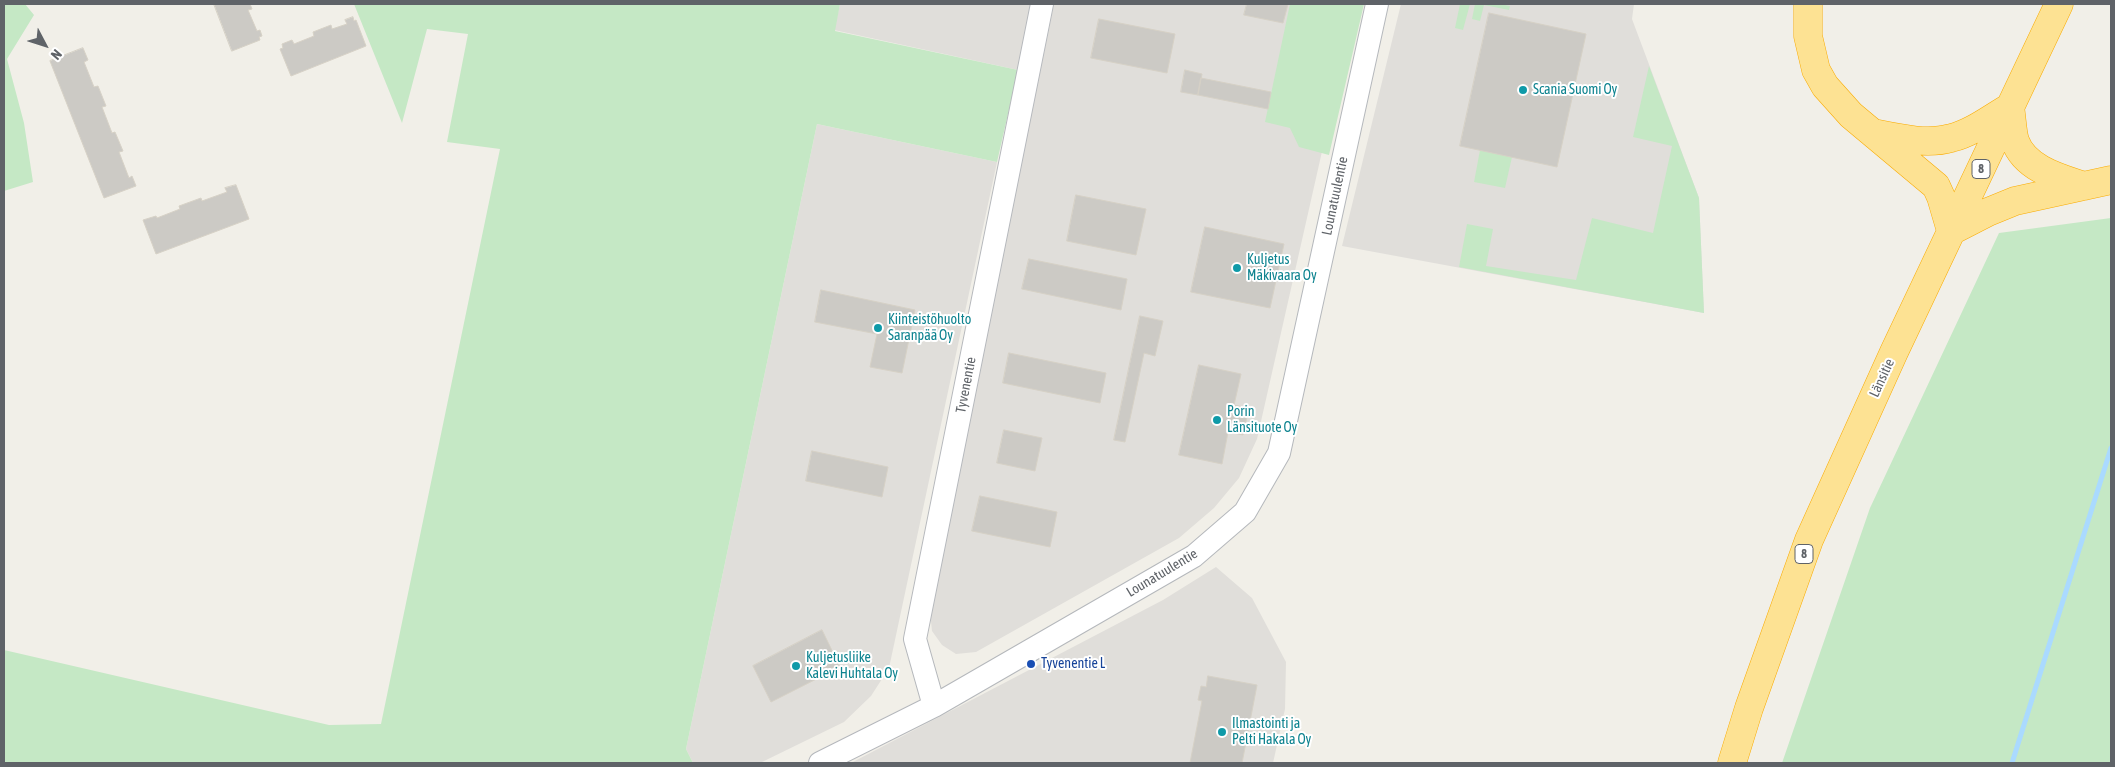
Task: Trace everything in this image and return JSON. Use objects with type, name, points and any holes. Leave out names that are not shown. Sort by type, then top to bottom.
[{"type":"highway","points":[[1808,4],[1808,36],[1816,70],[1836,100],[1936,186],[1951,231],[2008,204],[2111,180]]},
{"type":"highway","name":"Länsitie","points":[[1732,763],[1749,708],[1809,540],[1856,432],[2059,4]]},
{"type":"highway","points":[[1873,133],[1905,140],[1950,139],[1965,134],[2010,107],[2015,140],[2026,158],[2047,173],[2084,186]]},
{"type":"street","name":"Tyvenentie","points":[[934,706],[915,639],[1042,4]]},
{"type":"street","name":"Lounatuulentie","points":[[820,763],[934,706],[1194,556],[1246,512],[1279,453],[1376,4]]},
{"type":"shaded area","points":[[840,4],[1031,4],[1018,70],[834,30]]},
{"type":"shaded area","points":[[1054,4],[1290,4],[1328,125],[1257,439],[1239,478],[1214,508],[1179,538],[976,652],[956,654],[942,645],[932,631],[930,612]]},
{"type":"shaded area","points":[[1401,4],[1634,4],[1632,19],[1699,198],[1704,313],[1342,246]]},
{"type":"shaded area","points":[[817,124],[997,162],[889,668],[871,696],[844,722],[760,763],[693,763],[686,749]]},
{"type":"shaded area","points":[[1216,567],[1252,598],[1286,662],[1285,709],[1273,763],[851,763],[1163,600]]},
{"type":"green space","points":[[4,4],[25,4],[34,15],[7,59],[24,123],[33,182],[4,191]]},
{"type":"green space","points":[[354,4],[840,4],[835,31],[1018,70],[997,162],[817,124],[686,749],[693,763],[4,763],[4,650],[329,725],[381,724],[500,149],[447,142],[468,34],[427,29],[402,123]]},
{"type":"green space","points":[[1290,4],[1364,4],[1329,155],[1299,147],[1290,128],[1265,122]]},
{"type":"green space","points":[[1460,4],[1470,4],[1463,30],[1455,28]]},
{"type":"green space","points":[[1475,4],[1510,6],[1509,10],[1484,5],[1480,21],[1472,19]]},
{"type":"green space","points":[[1649,66],[1699,198],[1704,313],[1459,267],[1467,224],[1493,229],[1486,266],[1576,280],[1592,218],[1653,233],[1672,146],[1633,137]]},
{"type":"green space","points":[[1480,150],[1512,157],[1505,188],[1474,182]]},
{"type":"green space","points":[[2111,218],[2111,763],[1782,763],[1870,508],[1999,233]]},
{"type":"building","points":[[214,4],[250,4],[252,9],[248,10],[257,31],[260,30],[262,36],[259,37],[260,40],[232,51]]},
{"type":"building","points":[[1247,4],[1288,4],[1283,23],[1244,15]]},
{"type":"building","name":"Scania Suomi Oy","points":[[1489,13],[1586,34],[1557,167],[1460,146]]},
{"type":"building","points":[[353,17],[354,21],[356,20],[366,46],[291,76],[280,49],[283,48],[282,44],[292,40],[294,44],[314,36],[313,32],[331,25],[332,29],[347,24],[345,20]]},
{"type":"building","points":[[1099,19],[1175,34],[1167,73],[1091,58]]},
{"type":"building","points":[[83,48],[88,60],[84,62],[94,87],[98,86],[106,106],[102,107],[112,133],[115,132],[123,151],[119,152],[129,178],[132,176],[136,186],[104,198],[50,61]]},
{"type":"building","points":[[1185,70],[1202,74],[1198,95],[1181,92]]},
{"type":"building","points":[[1201,78],[1271,92],[1268,109],[1198,95]]},
{"type":"building","points":[[236,185],[249,219],[156,254],[143,220],[156,216],[157,218],[180,209],[179,206],[201,198],[202,201],[227,192],[225,188]]},
{"type":"building","points":[[1076,195],[1146,209],[1136,255],[1067,241]]},
{"type":"building","name":"Kuljetus Mäkivaara Oy","points":[[1205,227],[1284,244],[1270,308],[1191,292]]},
{"type":"building","points":[[1029,259],[1127,279],[1121,310],[1022,289]]},
{"type":"building","name":"Kiinteistöhuolto Saranpää Oy","points":[[821,290],[915,310],[902,373],[870,367],[877,334],[815,322]]},
{"type":"building","points":[[1140,316],[1163,321],[1155,356],[1144,353],[1125,442],[1114,440]]},
{"type":"building","points":[[1009,353],[1106,373],[1100,403],[1003,383]]},
{"type":"building","name":"Porin Länsituote Oy","points":[[1199,365],[1241,374],[1234,405],[1249,408],[1243,435],[1228,432],[1222,464],[1179,455]]},
{"type":"building","points":[[1004,430],[1042,438],[1035,471],[997,463]]},
{"type":"building","points":[[812,451],[888,467],[882,497],[806,481]]},
{"type":"building","points":[[980,496],[1057,512],[1050,547],[972,531]]},
{"type":"building","name":"Kuljetusliike Kalevi Huhtala Oy","points":[[822,630],[840,667],[771,702],[753,666]]},
{"type":"building","name":"Ilmastointi ja Pelti Hakala Oy","points":[[1208,676],[1257,685],[1242,763],[1190,763],[1202,701],[1198,700],[1201,686],[1206,687]]},
{"type":"waterway","points":[[2012,763],[2111,448]]},
{"type":"place","name":"Scania Suomi Oy","points":[[1523,90]]},
{"type":"place","name":"Kuljetus Mäkivaara Oy","points":[[1237,268]]},
{"type":"place","name":"Kiinteistöhuolto Saranpää Oy","points":[[878,328]]},
{"type":"place","name":"Porin Länsituote Oy","points":[[1217,420]]},
{"type":"place","name":"Tyvenentie L","points":[[1031,664]]},
{"type":"place","name":"Kuljetusliike Kalevi Huhtala Oy","points":[[796,666]]},
{"type":"place","name":"Ilmastointi ja Pelti Hakala Oy","points":[[1222,732]]}]
